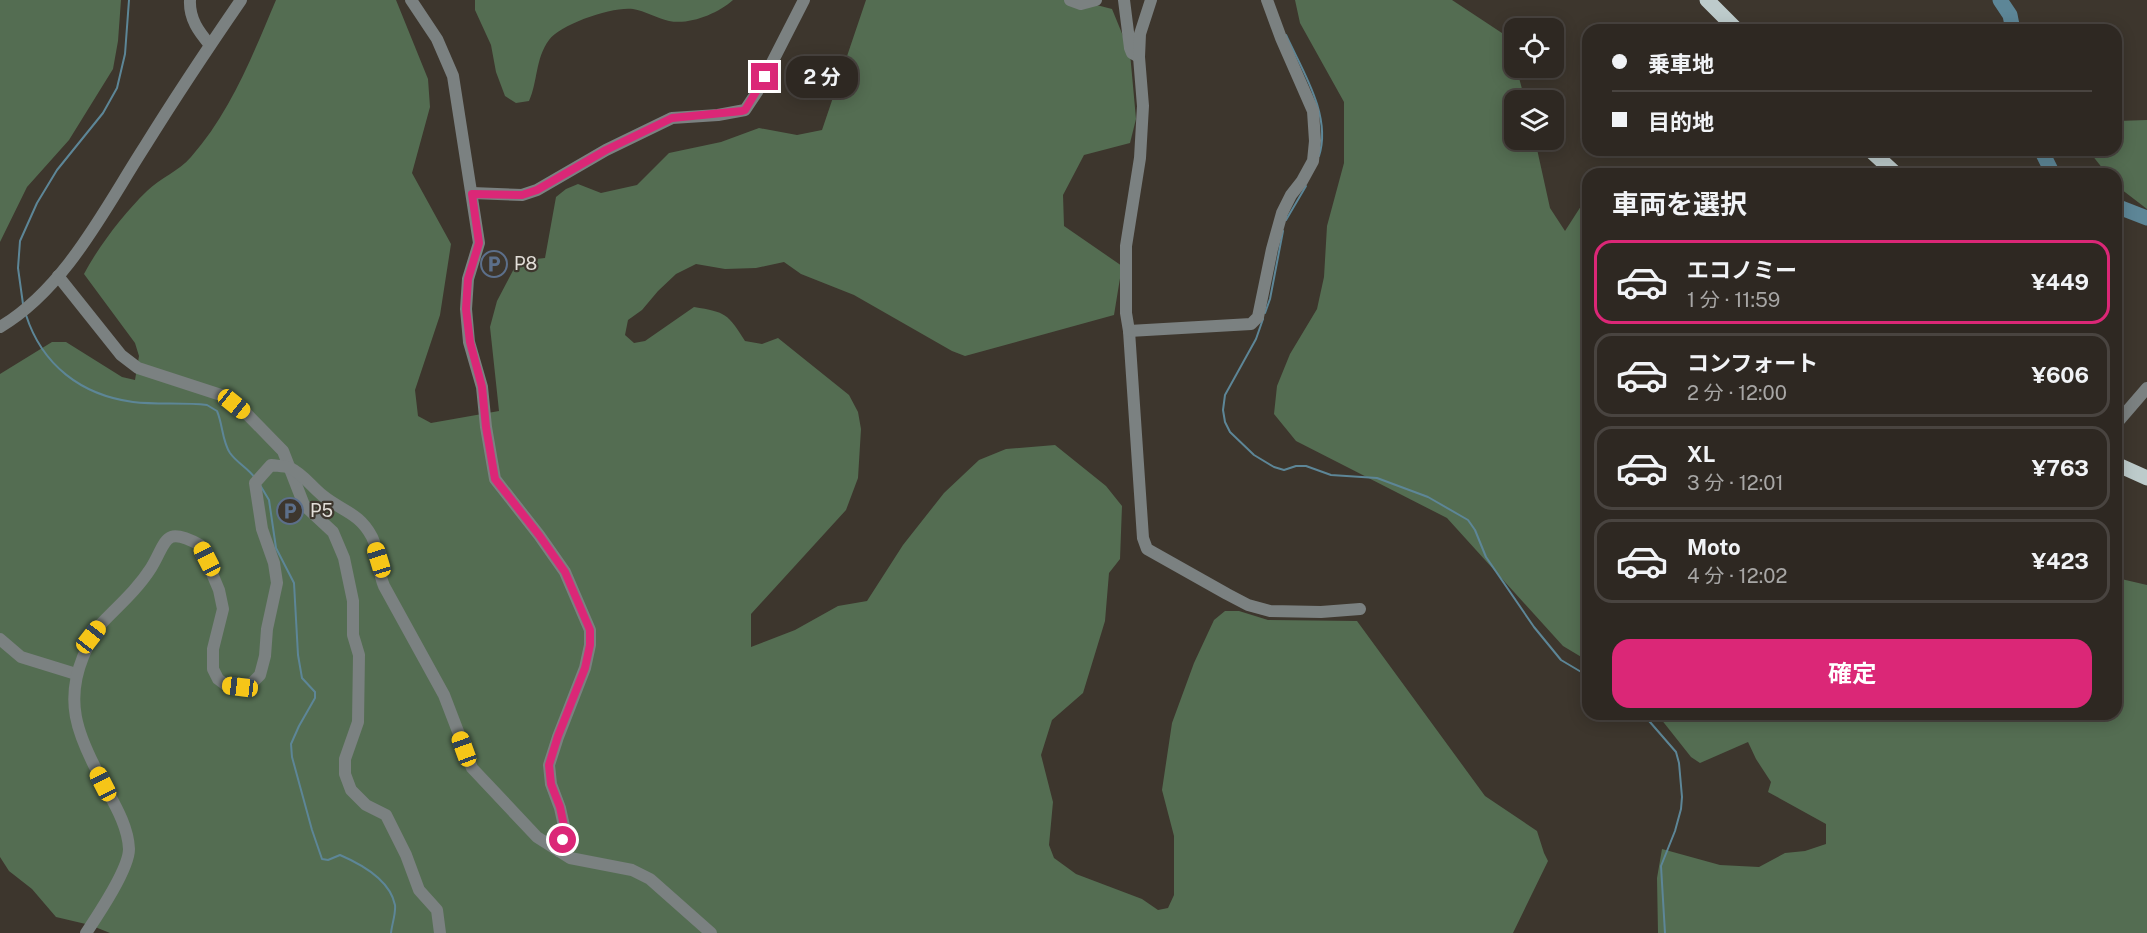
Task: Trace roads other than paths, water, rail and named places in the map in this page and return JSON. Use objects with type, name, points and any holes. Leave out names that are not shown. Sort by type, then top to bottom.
[{"type":"main road","points":[[1707,0],[1731,24]]},
{"type":"main road","points":[[1876,156],[1890,168]]},
{"type":"main road","points":[[2122,467],[2147,478]]},
{"type":"street","points":[[190,0],[192,17],[197,29],[210,45]]},
{"type":"street","points":[[0,327],[37,299],[71,262],[241,0]]},
{"type":"street","points":[[411,0],[437,39],[453,76],[479,243],[468,279],[466,309],[470,342],[482,387],[495,479],[565,572],[590,630],[590,645],[585,668],[549,765],[551,784],[564,826],[559,851]]},
{"type":"street","points":[[472,194],[522,195],[537,190],[606,150],[672,118],[718,115],[745,110],[757,92],[804,0]]},
{"type":"street","points":[[1070,0],[1081,4],[1096,0]]},
{"type":"street","points":[[1124,0],[1130,48],[1132,53],[1139,57]]},
{"type":"street","points":[[1150,0],[1140,34],[1139,57],[1143,106],[1140,158],[1126,246],[1126,313],[1143,538],[1147,549],[1248,605],[1270,611],[1322,612],[1360,609]]},
{"type":"street","points":[[1129,331],[1251,324],[1258,317],[1282,213],[1313,161],[1315,141],[1310,100],[1281,38],[1267,0]]},
{"type":"street","points":[[58,276],[121,355],[138,368],[224,396],[244,411],[283,451],[304,505],[333,532],[345,558],[353,602],[353,635],[359,655],[358,722],[345,759],[345,774],[351,790],[366,805],[386,814],[406,855],[419,890],[437,910],[440,933]]},
{"type":"street","points":[[2122,416],[2147,388]]},
{"type":"street","points":[[86,933],[115,885],[129,851],[121,820],[77,727],[73,702],[76,675],[91,637],[137,589],[153,565],[164,540],[181,537],[200,545],[219,590],[223,609],[213,650],[213,669],[218,679],[226,685],[240,687],[252,683],[260,675],[265,656],[267,629],[277,584],[274,563],[262,529],[255,483],[271,465],[289,467],[309,481],[322,496],[360,519],[372,538],[379,560],[379,575],[444,695],[472,768],[537,837],[570,858],[632,870],[650,879],[711,933]]},
{"type":"street","points":[[0,639],[21,657],[76,675]]},
{"type":"waterway","points":[[23,304],[18,268],[20,241],[37,203],[57,170],[103,113],[117,88],[125,54],[129,0]]},
{"type":"waterway","points":[[2000,0],[2010,15],[2012,24]]},
{"type":"waterway","points":[[1286,35],[1307,78],[1318,109],[1322,125],[1319,156]]},
{"type":"waterway","points":[[2044,156],[2050,168]]},
{"type":"waterway","points":[[1286,220],[1306,186]]},
{"type":"waterway","points":[[2122,208],[2147,218]]},
{"type":"waterway","points":[[1265,313],[1270,299],[1283,231]]},
{"type":"waterway","points":[[26,315],[42,349],[53,363],[81,385],[114,398],[133,402],[207,405],[217,411],[225,443],[230,453],[255,478]]},
{"type":"waterway","points":[[1263,319],[1256,339],[1225,395],[1223,410],[1230,432],[1254,455],[1274,467],[1284,470],[1306,466],[1331,475],[1377,478],[1428,497],[1468,520],[1475,530],[1486,557],[1534,627],[1561,660],[1582,672]]},
{"type":"waterway","points":[[260,485],[269,500],[276,548],[294,583],[298,655],[302,678],[315,692],[315,698],[291,744],[292,757],[312,830],[322,859],[328,860],[340,855],[365,868],[387,888],[395,905],[391,933]]},
{"type":"waterway","points":[[1648,720],[1676,752],[1682,797],[1675,831],[1661,866],[1665,933]]},
{"type":"place","name":"P8","points":[[494,264]]},
{"type":"place","name":"P5","points":[[290,511]]}]
